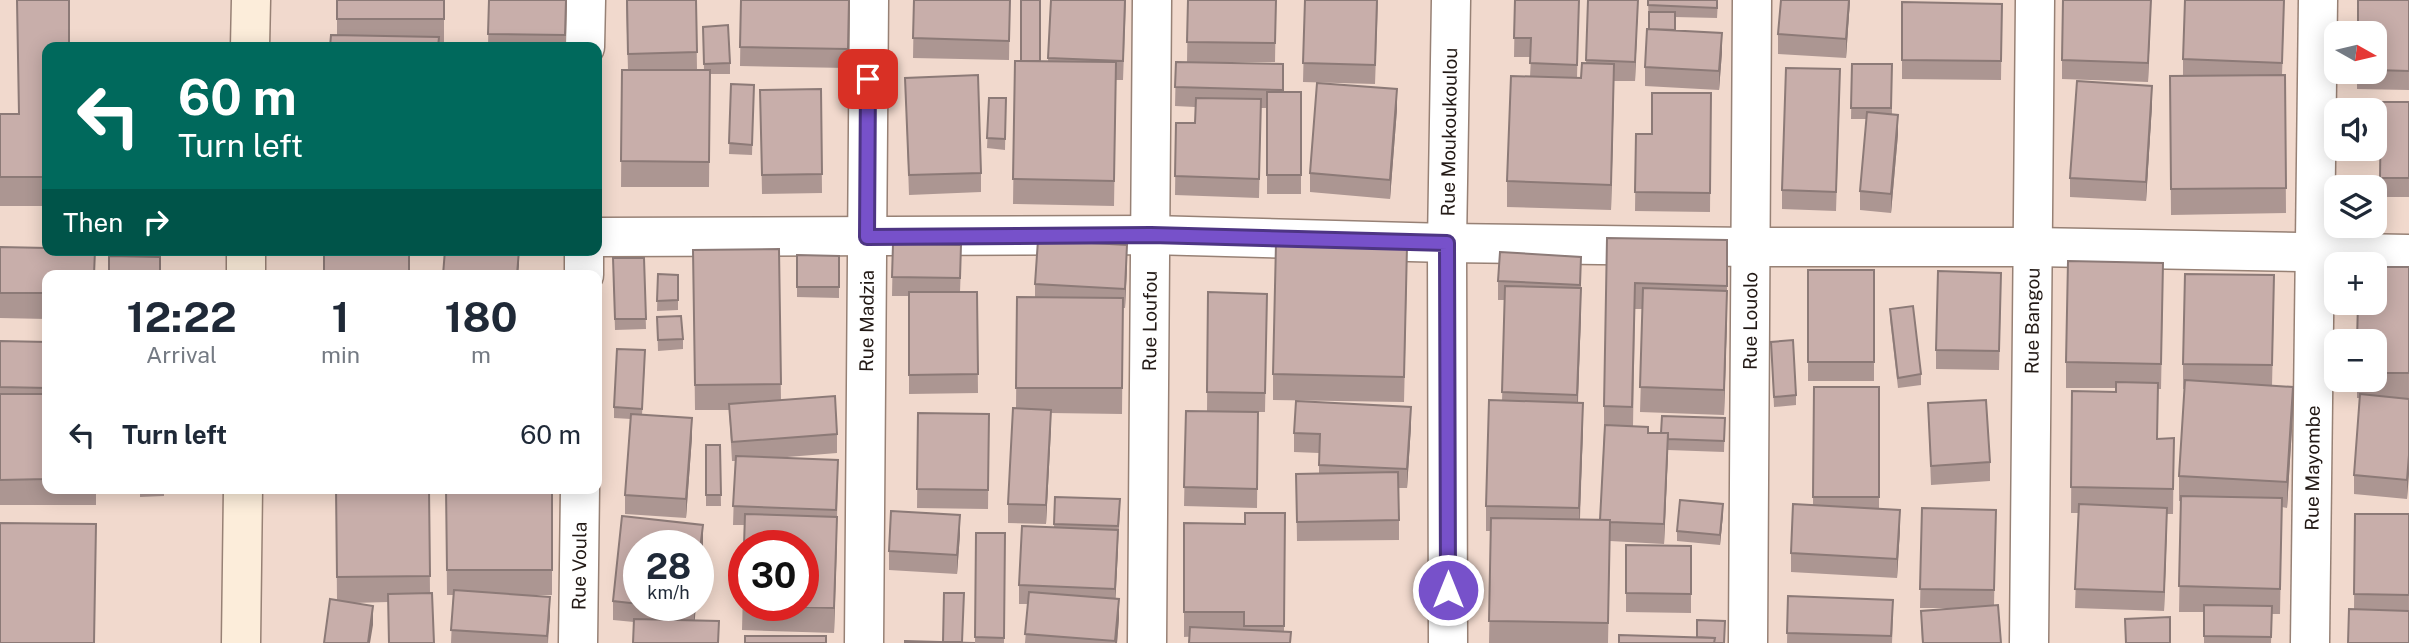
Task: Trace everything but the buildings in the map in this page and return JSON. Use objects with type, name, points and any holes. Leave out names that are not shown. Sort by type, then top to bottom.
[{"type":"main road","points":[[250,42],[251,0]]},
{"type":"main road","points":[[241,643],[243,494]]},
{"type":"street","points":[[585,42],[586,0]]},
{"type":"street","name":"Rue Madzia","points":[[864,643],[869,0]]},
{"type":"street","name":"Rue Loufou","points":[[1147,643],[1152,0]]},
{"type":"street","name":"Rue Moukoukoulou","points":[[1448,643],[1447,243],[1451,0]]},
{"type":"street","name":"Rue Louolo","points":[[1748,643],[1752,0]]},
{"type":"street","name":"Rue Bangou","points":[[2029,643],[2035,0]]},
{"type":"street","name":"Rue Mayombe","points":[[2310,643],[2318,0]]},
{"type":"street","points":[[602,237],[1151,235],[1447,243],[2034,247],[2409,254]]},
{"type":"street","name":"Rue Voula","points":[[578,643],[580,494]]},
{"type":"route","points":[[868,79],[867,237],[1151,235],[1447,243],[1448,590]]}]
